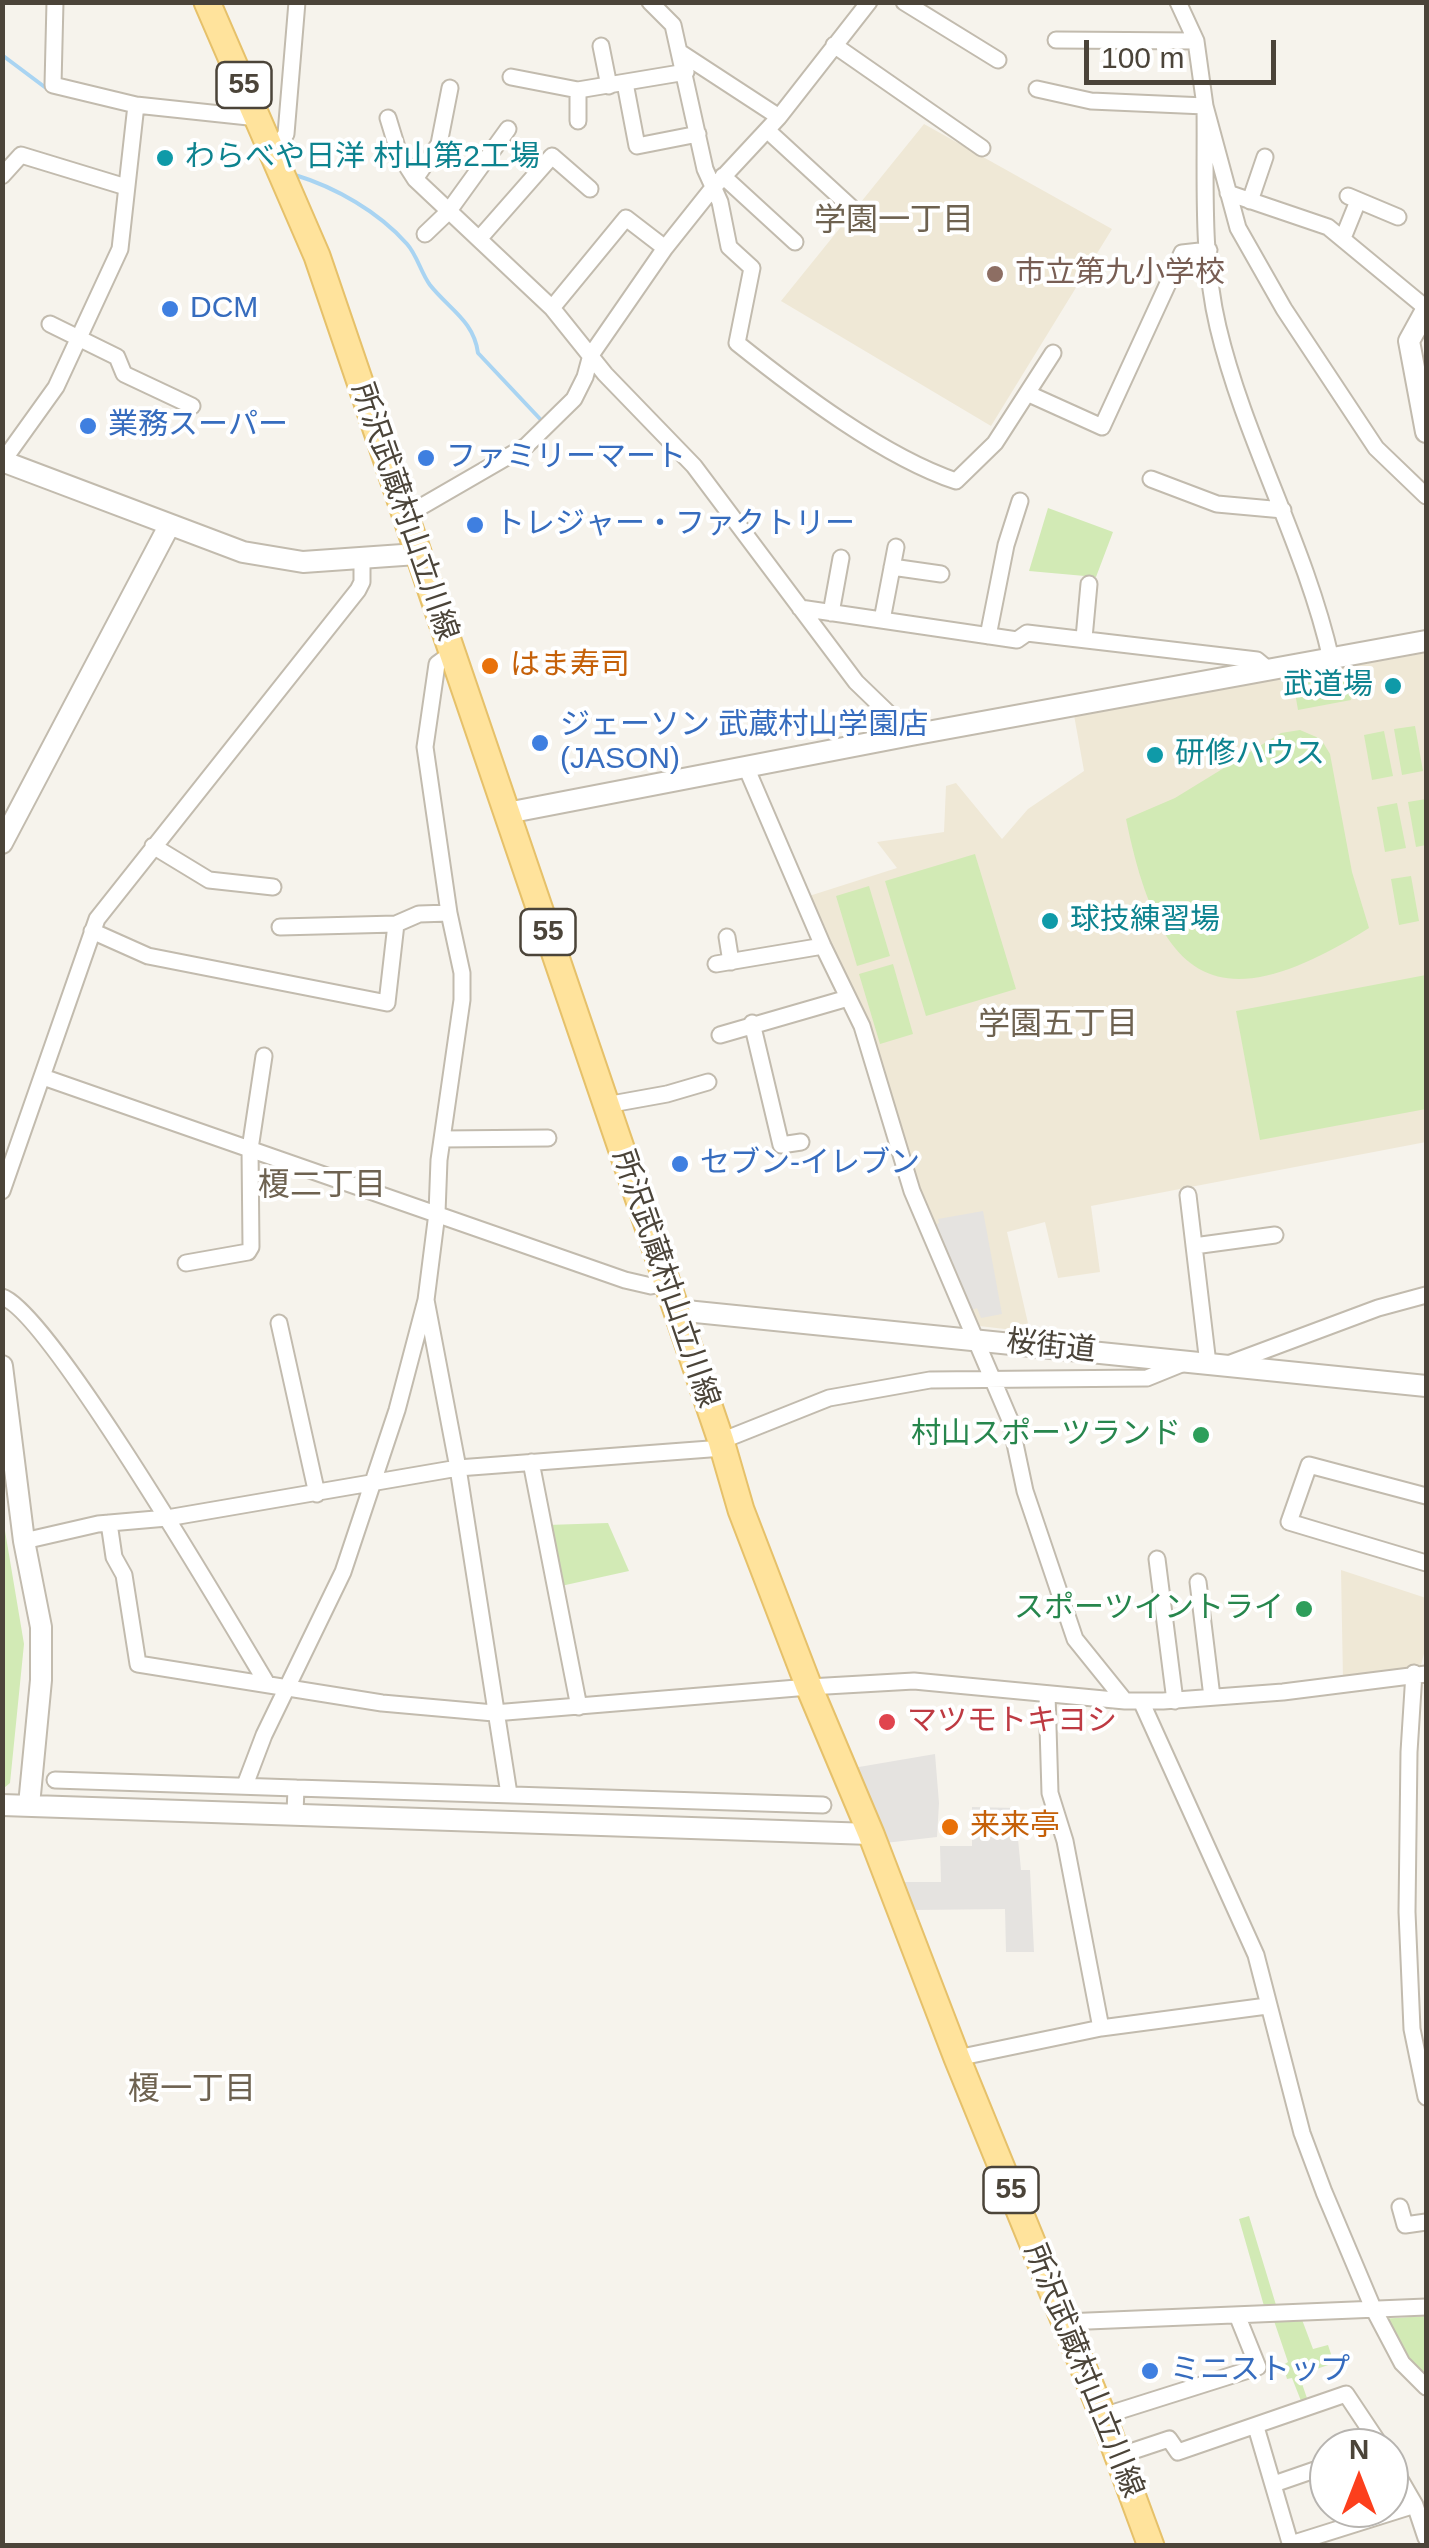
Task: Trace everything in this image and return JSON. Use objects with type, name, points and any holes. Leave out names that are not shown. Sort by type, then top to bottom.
[{"type":"main road","name":"所沢武蔵村山立川線","points":[[207,2],[317,256],[722,1444],[741,1510],[957,2058],[1104,2416],[1151,2546]]},
{"type":"street","points":[[55,2],[53,85],[136,105],[258,118]]},
{"type":"street","points":[[278,164],[280,142],[286,134],[297,2]]},
{"type":"street","points":[[650,2],[673,25],[698,134],[718,182],[729,246],[752,268],[737,343],[797,391],[928,471],[956,481],[994,444],[1052,353]]},
{"type":"street","points":[[666,18],[677,2]]},
{"type":"street","points":[[405,516],[526,446],[574,399],[591,355],[665,248],[718,182],[779,117],[869,2]]},
{"type":"street","points":[[904,2],[998,60]]},
{"type":"street","points":[[1178,2],[1196,41],[1206,106],[1238,228],[1284,309],[1376,448],[1426,496]]},
{"type":"street","points":[[1056,40],[1196,41]]},
{"type":"street","points":[[834,45],[982,148]]},
{"type":"street","points":[[601,46],[637,146],[698,134]]},
{"type":"street","points":[[681,53],[779,117]]},
{"type":"street","points":[[511,77],[578,90],[686,72]]},
{"type":"street","points":[[415,179],[439,144],[450,88]]},
{"type":"street","points":[[1037,89],[1091,102],[1206,106]]},
{"type":"street","points":[[578,90],[578,121]]},
{"type":"street","points":[[136,105],[120,249],[56,387],[3,461],[242,552],[303,562],[417,554]]},
{"type":"street","points":[[1206,106],[1209,250],[1217,324],[1234,386],[1320,607],[1332,659]]},
{"type":"street","points":[[388,118],[399,154],[415,179],[552,308],[605,374],[694,466],[856,682],[911,735]]},
{"type":"street","points":[[425,234],[448,212],[508,130]]},
{"type":"street","points":[[766,130],[854,210]]},
{"type":"street","points":[[479,239],[565,142]]},
{"type":"street","points":[[2,176],[21,155],[126,188]]},
{"type":"street","points":[[552,156],[590,188]]},
{"type":"street","points":[[1250,201],[1265,157]]},
{"type":"street","points":[[718,182],[795,242]]},
{"type":"street","points":[[1228,193],[1328,226],[1426,309],[1409,341],[1426,432]]},
{"type":"street","points":[[1343,238],[1353,198],[1398,217]]},
{"type":"street","points":[[552,308],[626,218],[665,248]]},
{"type":"street","points":[[1028,394],[1102,427],[1182,253],[1209,250]]},
{"type":"street","points":[[50,324],[117,357],[124,374],[192,406]]},
{"type":"street","points":[[1151,479],[1217,504],[1283,510]]},
{"type":"street","points":[[988,636],[1006,545],[1020,501]]},
{"type":"street","points":[[2,843],[169,526]]},
{"type":"street","points":[[882,620],[896,546]]},
{"type":"street","points":[[831,613],[841,558]]},
{"type":"street","points":[[2,1191],[92,931],[153,846],[358,590],[362,560]]},
{"type":"street","points":[[892,568],[940,574]]},
{"type":"street","points":[[1084,638],[1089,584]]},
{"type":"street","points":[[800,608],[1017,640],[1027,633],[1258,660],[1269,670]]},
{"type":"street","points":[[507,814],[911,735],[1426,642]]},
{"type":"street","points":[[245,1785],[264,1735],[290,1688],[342,1572],[374,1483],[426,1300],[462,973],[424,748],[437,664],[452,653]]},
{"type":"street","points":[[746,766],[823,946],[862,1026],[912,1191],[1010,1420],[1025,1490],[1074,1639],[1133,1701],[1256,1956],[1302,2133],[1373,2308],[1402,2363],[1426,2387]]},
{"type":"street","points":[[153,846],[209,880],[273,887]]},
{"type":"street","points":[[280,927],[396,924],[419,914],[449,913]]},
{"type":"street","points":[[92,931],[148,956],[386,1002],[396,924]]},
{"type":"street","points":[[727,936],[723,963],[823,946]]},
{"type":"street","points":[[720,1035],[848,998]]},
{"type":"street","points":[[752,1023],[781,1145],[801,1142]]},
{"type":"street","points":[[186,1263],[248,1252],[251,1247],[250,1149],[264,1056]]},
{"type":"street","points":[[42,1077],[625,1280],[652,1286],[666,1284]]},
{"type":"street","points":[[606,1105],[708,1082]]},
{"type":"street","points":[[442,1139],[548,1138]]},
{"type":"street","points":[[1188,1195],[1207,1363]]},
{"type":"street","points":[[1194,1246],[1275,1235]]},
{"type":"street","points":[[24,1541],[458,1468],[722,1444],[830,1398],[930,1380],[1147,1378],[1426,1296]]},
{"type":"street","points":[[2,1297],[16,1304],[59,1357],[167,1518],[266,1682]]},
{"type":"street","points":[[426,1300],[458,1468],[509,1794]]},
{"type":"street","name":"桜街道","points":[[676,1310],[1426,1386]]},
{"type":"street","points":[[279,1323],[316,1494]]},
{"type":"street","points":[[2,1366],[24,1541],[42,1643],[29,1805]]},
{"type":"street","points":[[530,1462],[579,1707]]},
{"type":"street","points":[[1426,1496],[1309,1465],[1289,1522],[1426,1564]]},
{"type":"street","points":[[109,1524],[114,1556],[124,1575],[138,1664],[382,1703],[494,1714],[809,1686],[914,1681],[1133,1701],[1175,1700],[1283,1692],[1423,1671],[1408,1804],[1426,2096]]},
{"type":"street","points":[[1156,1559],[1175,1700]]},
{"type":"street","points":[[1198,1582],[1212,1697]]},
{"type":"street","points":[[1046,1694],[1050,1793],[1065,1841],[1102,2028]]},
{"type":"street","points":[[55,1780],[823,1805]]},
{"type":"street","points":[[295,1812],[296,1788]]},
{"type":"street","points":[[668,1800],[668,1826]]},
{"type":"street","points":[[2,1805],[871,1834]]},
{"type":"street","points":[[957,2058],[1102,2028],[1267,2006]]},
{"type":"street","points":[[1400,2208],[1405,2225],[1426,2222]]},
{"type":"street","points":[[1064,2322],[1426,2307]]},
{"type":"street","points":[[1104,2416],[1258,2367],[1237,2315]]},
{"type":"street","points":[[1118,2456],[1169,2439],[1178,2452],[1346,2394],[1367,2428]]},
{"type":"street","points":[[1256,2427],[1291,2544],[1415,2505]]},
{"type":"street","points":[[1274,2484],[1309,2472]]},
{"type":"street","points":[[1409,2495],[1426,2538]]},
{"type":"shaded area","points":[[924,124],[1112,229],[991,426],[781,301]]},
{"type":"shaded area","points":[[1426,653],[1426,1142],[1091,1206],[1100,1272],[1058,1278],[1045,1222],[1007,1232],[1030,1332],[971,1325],[806,897],[897,868],[877,842],[944,832],[946,786],[956,783],[1002,839],[1028,809],[1084,771],[1074,715]]},
{"type":"shaded area","points":[[983,1211],[1002,1314],[981,1318],[977,1308],[970,1311],[932,1227],[939,1223],[938,1219]]},
{"type":"shaded area","points":[[1341,1570],[1426,1598],[1426,1646],[1420,1669],[1343,1680]]},
{"type":"shaded area","points":[[935,1754],[937,1837],[885,1843],[853,1768]]},
{"type":"shaded area","points":[[972,1807],[1015,1808],[1021,1870],[1030,1870],[1034,1952],[1006,1952],[1005,1909],[913,1910],[901,1882],[941,1882],[940,1846],[972,1846]]},
{"type":"green space","points":[[1048,508],[1113,532],[1096,577],[1029,571]]},
{"type":"green space","points":[[1346,672],[1351,700],[1298,710],[1293,681]]},
{"type":"green space","points":[[1415,726],[1423,771],[1402,775],[1394,729]]},
{"type":"green space","points":[[1300,730],[1321,739],[1330,754],[1352,872],[1369,928],[1317,957],[1273,974],[1235,979],[1204,971],[1178,952],[1157,920],[1140,875],[1126,819],[1175,798],[1281,733]]},
{"type":"green space","points":[[1384,731],[1393,776],[1372,780],[1364,735]]},
{"type":"green space","points":[[1426,799],[1426,845],[1416,847],[1408,802]]},
{"type":"green space","points":[[1397,803],[1406,848],[1385,852],[1377,807]]},
{"type":"green space","points":[[975,854],[1016,989],[926,1016],[885,881]]},
{"type":"green space","points":[[1411,876],[1419,921],[1399,925],[1391,879]]},
{"type":"green space","points":[[869,886],[890,956],[857,966],[836,896]]},
{"type":"green space","points":[[893,964],[913,1034],[880,1044],[859,974]]},
{"type":"green space","points":[[1426,975],[1426,1109],[1260,1140],[1236,1011]]},
{"type":"green space","points":[[3,1519],[24,1644],[10,1783],[4,1788]]},
{"type":"green space","points":[[608,1523],[629,1571],[561,1586],[547,1525]]},
{"type":"green space","points":[[1249,2216],[1276,2305],[1264,2306],[1239,2219]]},
{"type":"green space","points":[[1426,2316],[1426,2381],[1380,2319]]},
{"type":"green space","points":[[1301,2317],[1313,2349],[1328,2345],[1334,2363],[1299,2375],[1309,2404],[1303,2406],[1292,2378],[1287,2379],[1283,2365],[1288,2362],[1273,2318]]},
{"type":"waterway","points":[[2,55],[50,91]]},
{"type":"waterway","points":[[295,175],[356,202],[396,232],[410,248],[430,285],[466,324],[478,353],[542,421]]},
{"type":"place","name":"わらべや日洋 村山第2工場","points":[[165,158]]},
{"type":"place","name":"市立第九小学校","points":[[995,274]]},
{"type":"place","name":"DCM","points":[[170,309]]},
{"type":"place","name":"業務スーパー","points":[[88,426]]},
{"type":"place","name":"ファミリーマート","points":[[426,458]]},
{"type":"place","name":"トレジャー・ファクトリー","points":[[475,525]]},
{"type":"place","name":"はま寿司","points":[[490,666]]},
{"type":"place","name":"武道場","points":[[1393,686]]},
{"type":"place","name":"ジェーソン 武蔵村山学園店 (JASON)","points":[[540,743]]},
{"type":"place","name":"研修ハウス","points":[[1155,755]]},
{"type":"place","name":"球技練習場","points":[[1050,921]]},
{"type":"place","name":"セブン-イレブン","points":[[680,1164]]},
{"type":"place","name":"村山スポーツランド","points":[[1201,1435]]},
{"type":"place","name":"スポーツイントライ","points":[[1304,1609]]},
{"type":"place","name":"マツモトキヨシ","points":[[887,1722]]},
{"type":"place","name":"来来亭","points":[[950,1827]]},
{"type":"place","name":"ミニストップ","points":[[1150,2371]]},
{"type":"district","name":"学園一丁目","points":[[894,221]]},
{"type":"district","name":"学園五丁目","points":[[1058,1025]]},
{"type":"district","name":"榎二丁目","points":[[322,1186]]},
{"type":"district","name":"榎一丁目","points":[[192,2090]]}]
